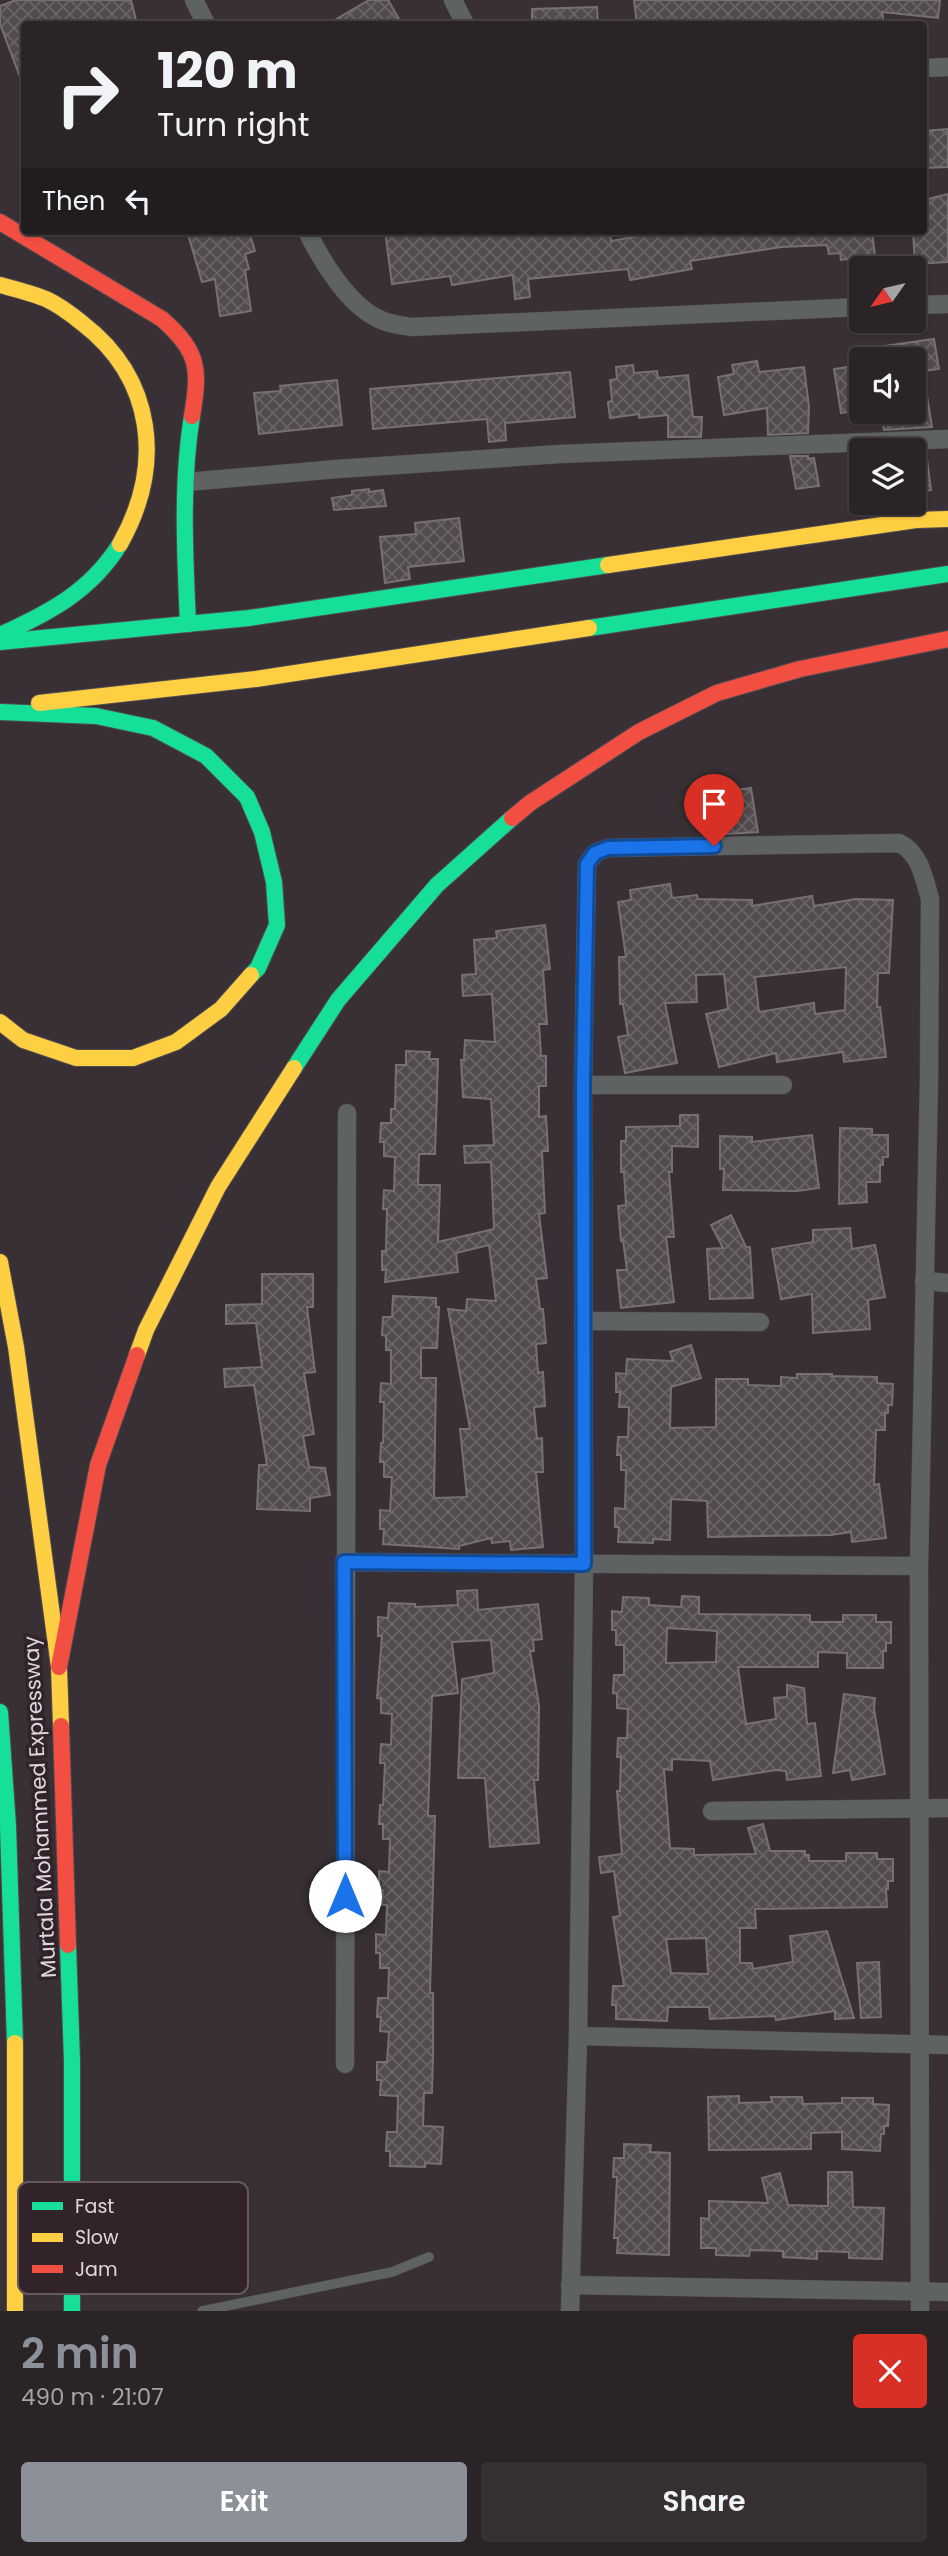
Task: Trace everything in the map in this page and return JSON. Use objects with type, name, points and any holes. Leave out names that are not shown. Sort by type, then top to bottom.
[{"type":"main road","points":[[0,222],[21,234]]},
{"type":"main road","points":[[22,235],[162,318],[180,335],[192,352],[197,372],[197,392],[190,432],[187,482],[185,553],[188,625]]},
{"type":"main road","points":[[0,285],[48,300],[92,328],[124,364],[141,402],[149,439],[145,484],[131,524],[112,557],[87,586],[54,611],[0,635]]},
{"type":"main road","points":[[0,642],[263,616],[916,520],[948,519]]},
{"type":"main road","points":[[0,710],[256,679],[948,574]]},
{"type":"main road","points":[[59,1667],[98,1465],[146,1329],[218,1187],[338,1000],[437,885],[530,803],[639,732],[718,693],[800,669],[948,639]]},
{"type":"main road","points":[[0,710],[96,716],[153,728],[206,756],[247,797],[262,832],[274,882],[276,925],[258,968],[222,1009],[176,1042],[133,1058],[76,1058],[23,1040],[0,1022]]},
{"type":"main road","name":"Murtala Mohammed Expressway","points":[[0,1262],[16,1347],[59,1667],[72,2061],[72,2182]]},
{"type":"main road","name":"Murtala Mohammed Expressway","points":[[0,1712],[8,1826],[15,2039],[15,2311]]},
{"type":"street","points":[[194,0],[204,21]]},
{"type":"street","points":[[453,0],[463,21]]},
{"type":"street","points":[[927,68],[948,67]]},
{"type":"street","points":[[309,235],[332,274],[363,309],[391,324],[411,327],[849,308]]},
{"type":"street","points":[[926,305],[948,304]]},
{"type":"street","points":[[187,482],[337,468],[560,454],[948,439]]},
{"type":"street","points":[[570,2311],[578,2036],[584,1564],[583,1085],[587,864],[595,853],[608,848],[899,843],[912,851],[922,871],[930,898],[919,1566],[920,2311]]},
{"type":"street","points":[[930,898],[948,907]]},
{"type":"street","points":[[583,1085],[783,1085]]},
{"type":"street","points":[[345,2064],[347,1113]]},
{"type":"street","points":[[924,1281],[948,1283]]},
{"type":"street","points":[[583,1321],[760,1322]]},
{"type":"street","points":[[344,1562],[919,1566]]},
{"type":"street","points":[[712,1811],[948,1808]]},
{"type":"street","points":[[578,2036],[948,2045]]},
{"type":"street","points":[[570,2285],[948,2292]]},
{"type":"lane","points":[[202,2311],[392,2272],[429,2257]]},
{"type":"building","points":[[16,0],[131,0],[136,21],[21,21],[21,80],[0,24],[0,6]]},
{"type":"building","points":[[369,0],[388,0],[400,21],[333,21]]},
{"type":"building","points":[[634,0],[940,0],[938,18],[882,12],[884,21],[637,21]]},
{"type":"building","points":[[597,7],[598,21],[532,21],[532,9]]},
{"type":"building","points":[[948,129],[948,167],[927,168],[927,131]]},
{"type":"building","points":[[948,194],[948,262],[926,263],[926,256],[915,256],[913,235],[927,235],[927,199]]},
{"type":"building","points":[[188,235],[250,235],[255,251],[245,254],[249,269],[245,270],[251,311],[220,316],[215,279],[202,282]]},
{"type":"building","points":[[386,235],[610,235],[611,241],[645,235],[872,235],[875,256],[849,256],[849,259],[841,260],[840,253],[829,254],[827,245],[781,247],[690,261],[692,269],[630,280],[628,269],[528,279],[530,297],[515,299],[513,275],[452,285],[450,276],[392,284]]},
{"type":"building","points":[[934,339],[939,369],[926,371],[926,347],[877,347]]},
{"type":"building","points":[[757,361],[759,372],[804,367],[809,407],[808,433],[768,435],[767,408],[724,415],[718,377],[734,374],[732,365]]},
{"type":"building","points":[[633,365],[634,373],[657,371],[658,378],[688,375],[693,417],[702,417],[701,437],[668,437],[668,415],[639,418],[639,414],[610,418],[610,380],[617,379],[616,367]]},
{"type":"building","points":[[849,367],[849,412],[841,413],[834,369]]},
{"type":"building","points":[[570,372],[575,417],[505,423],[506,440],[489,442],[487,419],[373,429],[370,389]]},
{"type":"building","points":[[337,380],[342,425],[259,434],[254,393],[281,391],[280,386]]},
{"type":"building","points":[[926,390],[932,427],[884,430],[883,424],[926,424]]},
{"type":"building","points":[[926,451],[931,490],[926,491]]},
{"type":"building","points":[[790,456],[814,458],[819,486],[796,489]]},
{"type":"building","points":[[369,489],[369,492],[383,490],[386,506],[334,510],[332,498]]},
{"type":"building","points":[[459,518],[464,561],[408,567],[410,579],[385,583],[380,537],[416,534],[415,523]]},
{"type":"building","points":[[751,788],[758,832],[707,835],[701,795]]},
{"type":"building","points":[[670,884],[672,898],[697,895],[698,899],[752,900],[752,906],[812,896],[814,906],[856,899],[893,900],[889,973],[878,973],[877,1007],[880,1007],[886,1057],[844,1062],[843,1052],[777,1062],[776,1053],[719,1067],[706,1014],[728,1009],[724,974],[696,975],[697,1002],[665,1003],[677,1063],[625,1073],[618,1037],[628,1035],[623,1004],[620,1004],[619,957],[626,957],[618,902],[631,900],[630,890]],"holes":[[[846,967],[845,1010],[815,1014],[814,1003],[759,1012],[755,977]]]},
{"type":"building","points":[[545,925],[550,969],[543,970],[547,1024],[539,1024],[541,1056],[546,1056],[546,1086],[539,1086],[539,1117],[546,1116],[548,1151],[542,1151],[545,1213],[539,1214],[547,1278],[536,1279],[540,1309],[543,1309],[546,1343],[536,1344],[538,1373],[543,1372],[545,1406],[534,1407],[537,1439],[542,1438],[543,1472],[536,1472],[543,1547],[511,1550],[510,1541],[492,1543],[491,1538],[459,1546],[459,1549],[383,1544],[384,1529],[380,1529],[380,1510],[390,1511],[392,1477],[384,1477],[384,1462],[380,1462],[384,1402],[380,1402],[381,1383],[391,1384],[391,1350],[386,1350],[386,1336],[382,1335],[383,1317],[392,1317],[393,1296],[436,1298],[436,1307],[439,1307],[437,1348],[421,1348],[421,1378],[436,1378],[434,1498],[467,1497],[460,1429],[470,1429],[448,1309],[466,1311],[467,1299],[496,1301],[489,1245],[456,1253],[458,1272],[385,1282],[386,1270],[382,1270],[382,1251],[386,1251],[387,1209],[383,1209],[384,1190],[394,1191],[395,1157],[384,1156],[384,1142],[380,1142],[381,1123],[391,1123],[391,1109],[395,1109],[396,1065],[406,1065],[406,1051],[430,1052],[429,1059],[438,1059],[435,1154],[419,1154],[418,1185],[440,1185],[438,1242],[494,1229],[491,1162],[465,1163],[464,1146],[494,1145],[491,1099],[463,1097],[461,1060],[464,1060],[465,1040],[495,1042],[492,994],[463,996],[462,975],[476,974],[474,940],[497,938],[496,931]]},
{"type":"building","points":[[680,1115],[698,1115],[698,1147],[672,1146],[672,1172],[669,1172],[674,1237],[666,1237],[674,1302],[621,1308],[617,1270],[627,1270],[618,1206],[626,1205],[624,1172],[621,1172],[621,1141],[626,1141],[626,1127],[680,1126]]},
{"type":"building","points":[[840,1128],[872,1129],[872,1135],[888,1135],[888,1157],[883,1157],[883,1165],[880,1165],[880,1182],[866,1182],[867,1202],[839,1204]]},
{"type":"building","points":[[812,1135],[819,1188],[797,1191],[723,1190],[724,1169],[720,1169],[720,1136],[752,1137],[752,1142]]},
{"type":"building","points":[[731,1215],[746,1247],[750,1247],[753,1298],[710,1299],[707,1249],[723,1248],[711,1225]]},
{"type":"building","points":[[850,1228],[852,1249],[875,1245],[885,1297],[868,1300],[870,1329],[813,1333],[812,1294],[781,1299],[772,1249],[813,1242],[813,1230]]},
{"type":"building","points":[[262,1274],[313,1274],[313,1307],[307,1307],[315,1372],[304,1373],[314,1434],[303,1436],[309,1467],[325,1468],[330,1495],[310,1498],[310,1511],[257,1509],[259,1465],[267,1465],[254,1385],[225,1387],[224,1369],[262,1367],[256,1323],[226,1324],[226,1305],[262,1304]]},
{"type":"building","points":[[691,1345],[701,1378],[671,1387],[670,1428],[716,1427],[716,1379],[748,1379],[748,1385],[781,1386],[781,1377],[832,1374],[877,1377],[877,1383],[893,1384],[892,1405],[888,1405],[888,1413],[885,1413],[885,1430],[876,1430],[874,1485],[879,1484],[886,1538],[852,1542],[851,1532],[831,1535],[708,1537],[707,1501],[671,1499],[670,1540],[653,1539],[653,1543],[618,1542],[619,1527],[615,1527],[615,1508],[625,1509],[626,1470],[621,1470],[621,1455],[617,1455],[618,1437],[628,1437],[629,1407],[619,1407],[620,1392],[616,1392],[616,1373],[626,1374],[627,1359],[673,1361],[670,1352]]},
{"type":"building","points":[[477,1590],[478,1610],[538,1604],[542,1639],[533,1640],[534,1651],[530,1651],[539,1705],[538,1780],[534,1780],[539,1843],[490,1847],[485,1778],[458,1778],[462,1679],[494,1673],[491,1640],[452,1642],[458,1693],[432,1696],[428,1816],[435,1816],[430,1993],[433,1993],[433,2056],[432,2093],[424,2093],[423,2126],[443,2127],[441,2164],[425,2163],[425,2167],[390,2166],[390,2151],[386,2151],[387,2132],[397,2132],[398,2096],[380,2095],[381,2080],[377,2080],[377,2062],[387,2062],[389,2032],[380,2031],[381,2017],[377,2017],[378,1998],[388,1998],[389,1968],[380,1968],[380,1953],[376,1953],[376,1934],[386,1935],[387,1905],[382,1905],[383,1890],[379,1890],[379,1871],[389,1872],[390,1839],[383,1839],[383,1824],[379,1824],[380,1805],[383,1805],[385,1763],[380,1763],[381,1744],[391,1745],[392,1714],[381,1713],[381,1699],[377,1698],[382,1636],[378,1636],[378,1617],[388,1618],[389,1603],[415,1604],[415,1607],[458,1605],[457,1591]]},
{"type":"building","points":[[682,1596],[699,1597],[699,1614],[810,1615],[810,1622],[843,1622],[843,1615],[876,1615],[876,1622],[891,1622],[891,1643],[886,1643],[886,1651],[883,1651],[883,1668],[847,1668],[847,1653],[818,1652],[818,1667],[738,1667],[746,1724],[776,1719],[774,1698],[787,1697],[787,1685],[804,1688],[807,1724],[815,1723],[821,1776],[787,1780],[786,1771],[776,1770],[713,1780],[710,1761],[672,1759],[672,1770],[664,1769],[670,1848],[694,1849],[694,1855],[756,1854],[748,1828],[763,1824],[770,1851],[805,1851],[805,1855],[809,1855],[809,1861],[846,1861],[846,1853],[877,1853],[877,1859],[893,1859],[893,1881],[888,1881],[886,1889],[887,1907],[755,1909],[756,1928],[740,1928],[740,1963],[752,1963],[753,1969],[793,1962],[790,1936],[827,1931],[854,2018],[835,2019],[835,2011],[776,2020],[775,2016],[710,2019],[709,2007],[668,2007],[667,2021],[616,2019],[616,2005],[612,2005],[613,1986],[624,1986],[613,1917],[620,1916],[614,1871],[601,1873],[599,1857],[622,1854],[617,1791],[620,1791],[621,1757],[617,1757],[618,1738],[627,1738],[628,1709],[617,1708],[617,1694],[613,1693],[614,1675],[624,1675],[624,1645],[616,1645],[616,1630],[612,1630],[612,1611],[622,1612],[623,1597],[649,1598],[649,1605],[681,1607]],"holes":[[[667,1628],[717,1631],[716,1662],[666,1663]],[[706,1938],[708,1974],[671,1973],[666,1939]]]},
{"type":"building","points":[[844,1694],[875,1698],[874,1709],[885,1774],[852,1780],[850,1770],[833,1773]]},
{"type":"building","points":[[879,1962],[881,2017],[861,2018],[857,1963]]},
{"type":"building","points":[[739,2096],[739,2103],[772,2102],[771,2097],[802,2097],[803,2104],[842,2103],[842,2098],[873,2098],[873,2104],[889,2105],[888,2126],[884,2126],[884,2134],[881,2134],[880,2151],[842,2149],[842,2132],[811,2133],[811,2149],[709,2150],[708,2097]]},
{"type":"building","points":[[624,2144],[651,2145],[650,2152],[670,2153],[669,2255],[617,2253],[618,2238],[614,2238],[617,2177],[613,2177],[614,2158],[624,2158]]},
{"type":"building","points":[[828,2172],[852,2172],[853,2207],[884,2208],[882,2259],[849,2258],[849,2252],[817,2251],[817,2259],[783,2257],[783,2251],[750,2250],[749,2256],[716,2255],[716,2248],[701,2248],[701,2218],[709,2219],[709,2201],[768,2203],[762,2178],[780,2173],[788,2205],[828,2206]]},
{"type":"traffic: fast","points":[[188,624],[185,493],[192,416]]},
{"type":"traffic: fast","points":[[0,635],[68,599],[96,575],[120,544]]},
{"type":"traffic: fast","points":[[0,642],[249,618],[608,565]]},
{"type":"traffic: fast","points":[[589,628],[948,574]]},
{"type":"traffic: fast","points":[[0,712],[96,716],[153,728],[206,756],[247,797],[262,832],[274,882],[277,925],[258,968],[251,975]]},
{"type":"traffic: fast","points":[[294,1068],[338,1000],[437,885],[512,818]]},
{"type":"traffic: fast","points":[[0,1712],[8,1826],[15,2043]]},
{"type":"traffic: fast","points":[[68,1945],[72,2182]]},
{"type":"traffic: fast","points":[[72,2294],[72,2311]]},
{"type":"traffic: slow","points":[[0,285],[46,299],[82,323],[106,345],[125,370],[138,397],[145,425],[147,455],[143,484],[134,514],[120,544]]},
{"type":"traffic: slow","points":[[608,565],[916,520],[948,519]]},
{"type":"traffic: slow","points":[[39,703],[256,679],[589,628]]},
{"type":"traffic: slow","points":[[0,1022],[23,1040],[76,1058],[133,1058],[176,1042],[221,1009],[251,975]]},
{"type":"traffic: slow","points":[[137,1355],[146,1330],[218,1187],[294,1068]]},
{"type":"traffic: slow","points":[[0,1262],[16,1347],[59,1667],[61,1726]]},
{"type":"traffic: slow","points":[[15,2043],[15,2311]]},
{"type":"traffic: jam","points":[[0,222],[21,235]]},
{"type":"traffic: jam","points":[[22,235],[162,319],[174,331],[183,341],[194,362],[196,385],[192,416]]},
{"type":"traffic: jam","points":[[512,818],[530,803],[639,732],[717,693],[800,669],[948,639]]},
{"type":"traffic: jam","points":[[59,1667],[98,1465],[137,1355]]},
{"type":"traffic: jam","points":[[61,1726],[68,1945]]},
{"type":"route","points":[[345,1896],[344,1562],[584,1564],[583,1085],[587,864],[595,853],[608,848],[714,846]]}]
